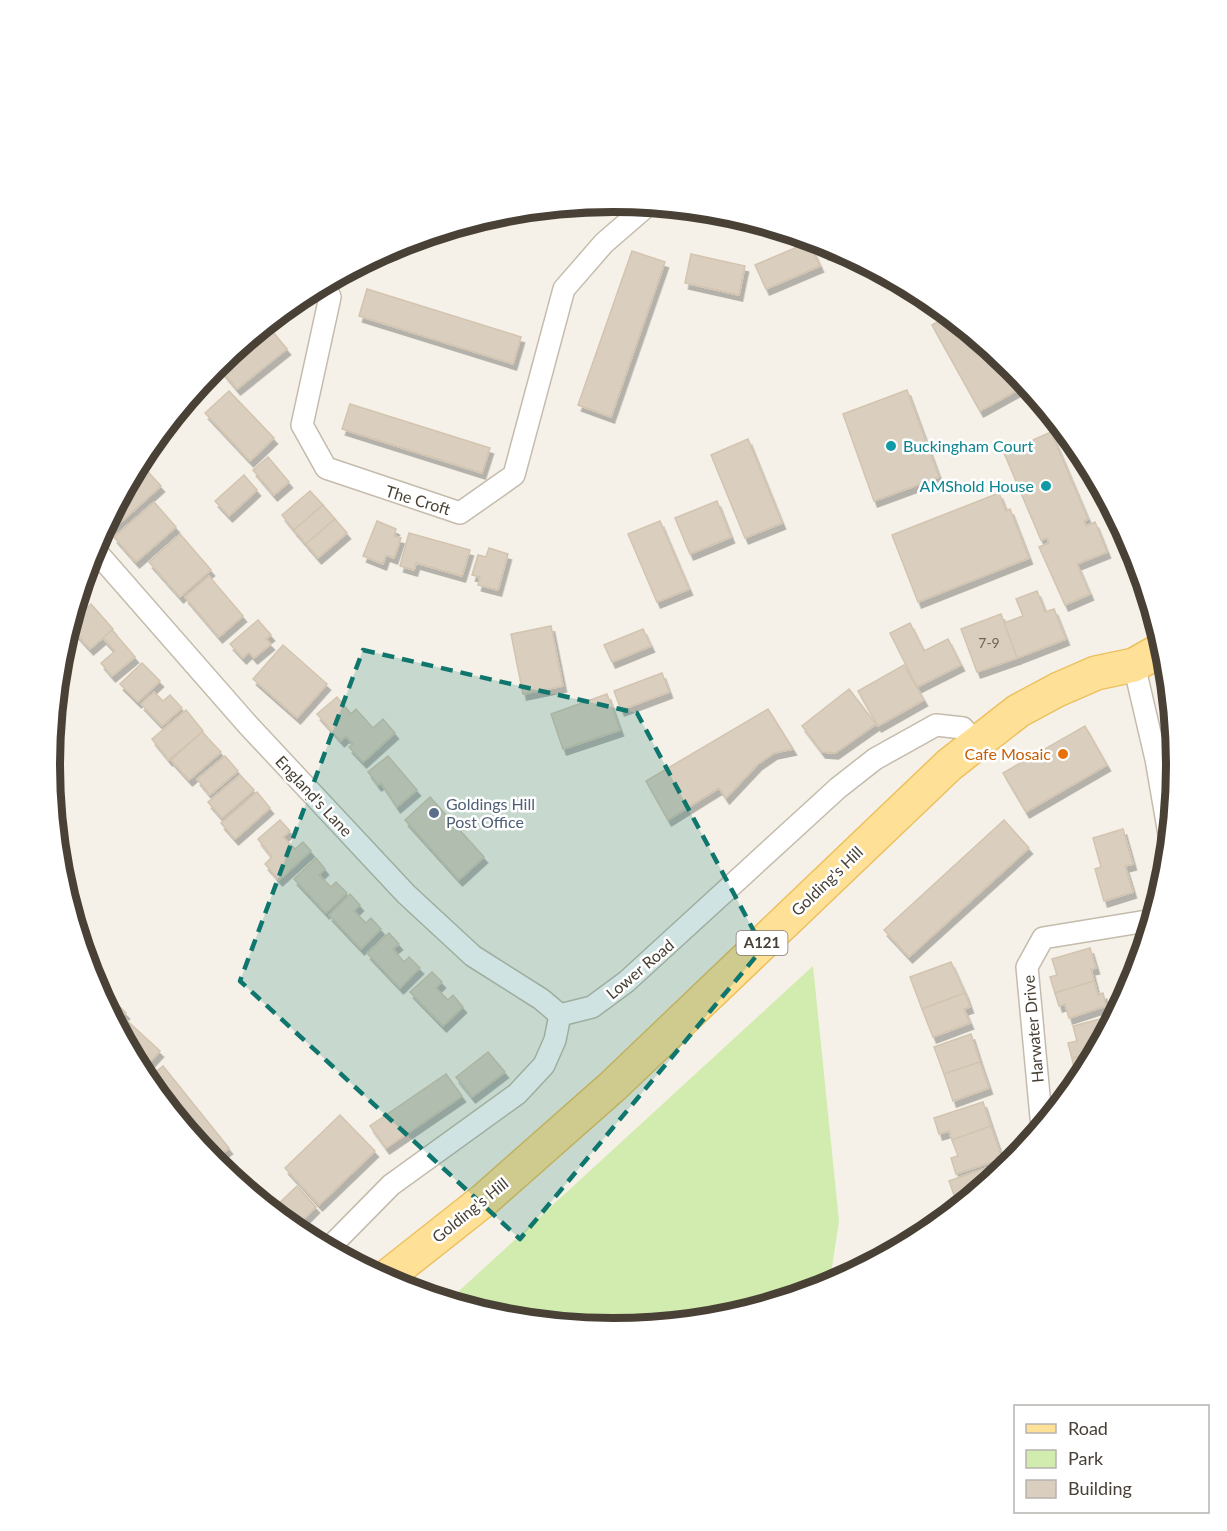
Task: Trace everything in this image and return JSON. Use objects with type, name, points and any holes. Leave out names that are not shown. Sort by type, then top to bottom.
[{"type":"main road","name":"Golding's Hill","points":[[392,1273],[484,1200],[613,1086],[949,765],[1018,711],[1096,673],[1134,665],[1155,653]]},
{"type":"street","name":"The Croft","points":[[327,292],[302,425],[326,468],[460,513],[514,474],[564,289],[604,243],[639,213]]},
{"type":"street","name":"England's Lane","points":[[101,557],[234,709],[406,894],[473,956],[541,999],[560,1015]]},
{"type":"street","points":[[1134,665],[1156,759],[1165,811]]},
{"type":"street","name":"Lower Road","points":[[560,1015],[592,1007],[626,982],[838,788],[875,759],[936,725],[963,729],[976,744]]},
{"type":"street","name":"Harwater Drive","points":[[1041,1117],[1027,967],[1042,938],[1144,921]]},
{"type":"street","points":[[334,1243],[391,1185],[517,1094],[544,1065],[555,1040],[560,1015]]},
{"type":"highlighted area","points":[[363,650],[637,713],[763,948],[520,1239],[240,981]]},
{"type":"green space","points":[[813,966],[839,1221],[831,1274],[757,1300],[686,1314],[650,1318],[577,1318],[541,1314],[454,1295]]},
{"type":"building","points":[[802,245],[812,249],[820,266],[766,289],[755,265]]},
{"type":"building","points":[[632,251],[665,262],[611,417],[578,405]]},
{"type":"building","points":[[691,254],[745,266],[739,295],[685,283]]},
{"type":"building","points":[[367,289],[521,337],[513,364],[359,316]]},
{"type":"building","points":[[941,320],[950,326],[978,349],[1019,389],[980,411],[932,325]]},
{"type":"building","points":[[272,330],[287,349],[237,389],[223,373]]},
{"type":"building","name":"Buckingham Court","points":[[907,390],[939,477],[874,501],[843,414]]},
{"type":"building","points":[[229,391],[274,438],[250,461],[205,413]]},
{"type":"building","points":[[350,404],[490,448],[482,473],[342,429]]},
{"type":"building","name":"AMShold House","points":[[1051,432],[1088,519],[1084,521],[1086,526],[1095,522],[1107,552],[1077,564],[1090,594],[1065,605],[1039,547],[1049,543],[1047,538],[1041,540],[1004,453]]},
{"type":"building","points":[[748,439],[782,523],[745,538],[711,455]]},
{"type":"building","points":[[268,457],[289,482],[274,495],[253,470]]},
{"type":"building","points":[[146,470],[161,486],[113,529]]},
{"type":"building","points":[[244,475],[257,490],[229,516],[215,501]]},
{"type":"building","points":[[310,491],[323,505],[294,530],[282,515]]},
{"type":"building","points":[[999,493],[1006,511],[1010,509],[1029,558],[918,602],[892,535]]},
{"type":"building","points":[[717,501],[731,537],[690,554],[675,518]]},
{"type":"building","points":[[154,502],[176,527],[136,562],[114,537]]},
{"type":"building","points":[[323,505],[335,519],[306,544],[294,530]]},
{"type":"building","points":[[335,519],[347,533],[318,558],[306,544]]},
{"type":"building","points":[[377,521],[396,529],[394,536],[401,538],[394,558],[386,555],[383,564],[363,556]]},
{"type":"building","points":[[660,521],[689,589],[657,602],[628,534]]},
{"type":"building","points":[[409,533],[470,550],[462,576],[416,563],[414,570],[400,566]]},
{"type":"building","points":[[180,534],[211,570],[180,597],[149,562]]},
{"type":"building","points":[[489,548],[508,554],[498,590],[478,585],[480,577],[472,575],[478,555],[486,557]]},
{"type":"building","points":[[209,576],[243,616],[219,637],[185,597]]},
{"type":"building","points":[[1037,591],[1045,612],[1054,609],[1066,639],[1017,658],[1004,623],[1023,616],[1016,599]]},
{"type":"building","points":[[91,604],[113,629],[90,649],[76,634],[82,614]]},
{"type":"building","points":[[1001,614],[1017,658],[977,672],[961,629]]},
{"type":"building","points":[[258,620],[271,635],[266,639],[271,644],[254,658],[249,652],[243,658],[230,644]]},
{"type":"building","points":[[910,623],[924,651],[948,639],[961,665],[917,687],[890,633]]},
{"type":"building","points":[[551,626],[563,686],[523,694],[511,634]]},
{"type":"building","points":[[643,629],[651,646],[612,662],[604,645]]},
{"type":"building","points":[[112,630],[135,657],[112,676],[101,663],[115,651],[103,638]]},
{"type":"building","points":[[283,645],[327,684],[297,718],[253,679]]},
{"type":"building","points":[[142,663],[160,681],[138,702],[120,684]]},
{"type":"building","points":[[904,665],[924,700],[878,726],[858,691]]},
{"type":"building","points":[[662,673],[669,692],[621,710],[614,691]]},
{"type":"building","points":[[849,689],[876,724],[835,753],[822,752],[802,726]]},
{"type":"building","points":[[154,692],[163,701],[170,695],[182,708],[162,726],[141,704]]},
{"type":"building","points":[[607,694],[620,730],[563,749],[551,714]]},
{"type":"building","points":[[337,697],[351,714],[356,709],[373,728],[383,719],[395,733],[363,762],[349,747],[353,744],[346,736],[341,741],[317,714]]},
{"type":"building","points":[[768,709],[793,749],[774,753],[758,764],[726,798],[719,788],[668,820],[646,781]]},
{"type":"building","points":[[186,710],[203,731],[169,760],[152,739]]},
{"type":"building","points":[[1085,726],[1107,765],[1026,812],[1003,773]]},
{"type":"building","points":[[202,732],[221,752],[189,780],[171,760]]},
{"type":"building","points":[[225,756],[238,771],[210,795],[197,779]]},
{"type":"building","points":[[388,756],[417,790],[397,807],[381,783],[378,785],[368,772]]},
{"type":"building","points":[[240,775],[254,790],[222,818],[208,802]]},
{"type":"building","points":[[257,792],[270,808],[235,839],[221,823]]},
{"type":"building","points":[[430,797],[484,857],[459,880],[405,820]]},
{"type":"building","points":[[280,820],[290,831],[283,837],[295,849],[303,842],[311,851],[279,880],[265,864],[272,857],[258,839]]},
{"type":"building","points":[[1004,820],[1029,848],[909,957],[884,930]]},
{"type":"building","points":[[1123,829],[1133,864],[1125,866],[1133,892],[1104,901],[1095,869],[1101,867],[1093,838]]},
{"type":"building","points":[[316,858],[325,869],[319,875],[331,887],[336,882],[347,893],[326,913],[294,879]]},
{"type":"building","points":[[350,894],[360,905],[354,911],[366,923],[371,918],[381,929],[361,949],[329,915]]},
{"type":"building","points":[[389,933],[399,944],[393,949],[404,962],[409,957],[420,968],[400,988],[367,953]]},
{"type":"building","points":[[1090,948],[1096,968],[1091,969],[1094,981],[1055,993],[1050,977],[1057,975],[1052,959]]},
{"type":"building","points":[[951,962],[965,993],[922,1009],[910,977]]},
{"type":"building","points":[[432,972],[442,982],[436,988],[448,1000],[453,995],[463,1007],[443,1026],[410,992]]},
{"type":"building","points":[[1094,981],[1098,995],[1103,993],[1106,1006],[1069,1018],[1065,1004],[1059,1006],[1055,993]]},
{"type":"building","points":[[965,993],[970,1007],[964,1009],[970,1023],[933,1037],[922,1009]]},
{"type":"building","points":[[112,999],[126,1013],[121,1018]]},
{"type":"building","points":[[121,1017],[160,1051],[148,1064],[134,1042]]},
{"type":"building","points":[[1106,1018],[1085,1055],[1072,1058],[1068,1043],[1077,1041],[1073,1026]]},
{"type":"building","points":[[971,1034],[980,1062],[944,1074],[934,1047]]},
{"type":"building","points":[[488,1052],[505,1072],[472,1097],[456,1077]]},
{"type":"building","points":[[1085,1055],[1075,1072],[1072,1058]]},
{"type":"building","points":[[980,1062],[989,1088],[953,1101],[944,1074]]},
{"type":"building","points":[[163,1066],[229,1148],[220,1155],[174,1102],[153,1073]]},
{"type":"building","points":[[446,1074],[462,1096],[386,1148],[370,1126]]},
{"type":"building","points":[[983,1102],[991,1126],[952,1140],[949,1131],[939,1134],[934,1118]]},
{"type":"building","points":[[340,1115],[375,1151],[319,1205],[285,1168]]},
{"type":"building","points":[[991,1126],[1001,1155],[996,1157],[998,1160],[956,1174],[951,1158],[958,1156],[952,1140]]},
{"type":"building","points":[[986,1168],[988,1173],[956,1200],[949,1181]]},
{"type":"building","points":[[297,1186],[316,1207],[301,1222],[277,1205]]},
{"type":"place","name":"Buckingham Court","points":[[891,446]]},
{"type":"place","name":"AMShold House","points":[[1046,486]]},
{"type":"place","name":"Cafe Mosaic","points":[[1063,754]]},
{"type":"place","name":"Goldings Hill Post Office","points":[[434,813]]}]
